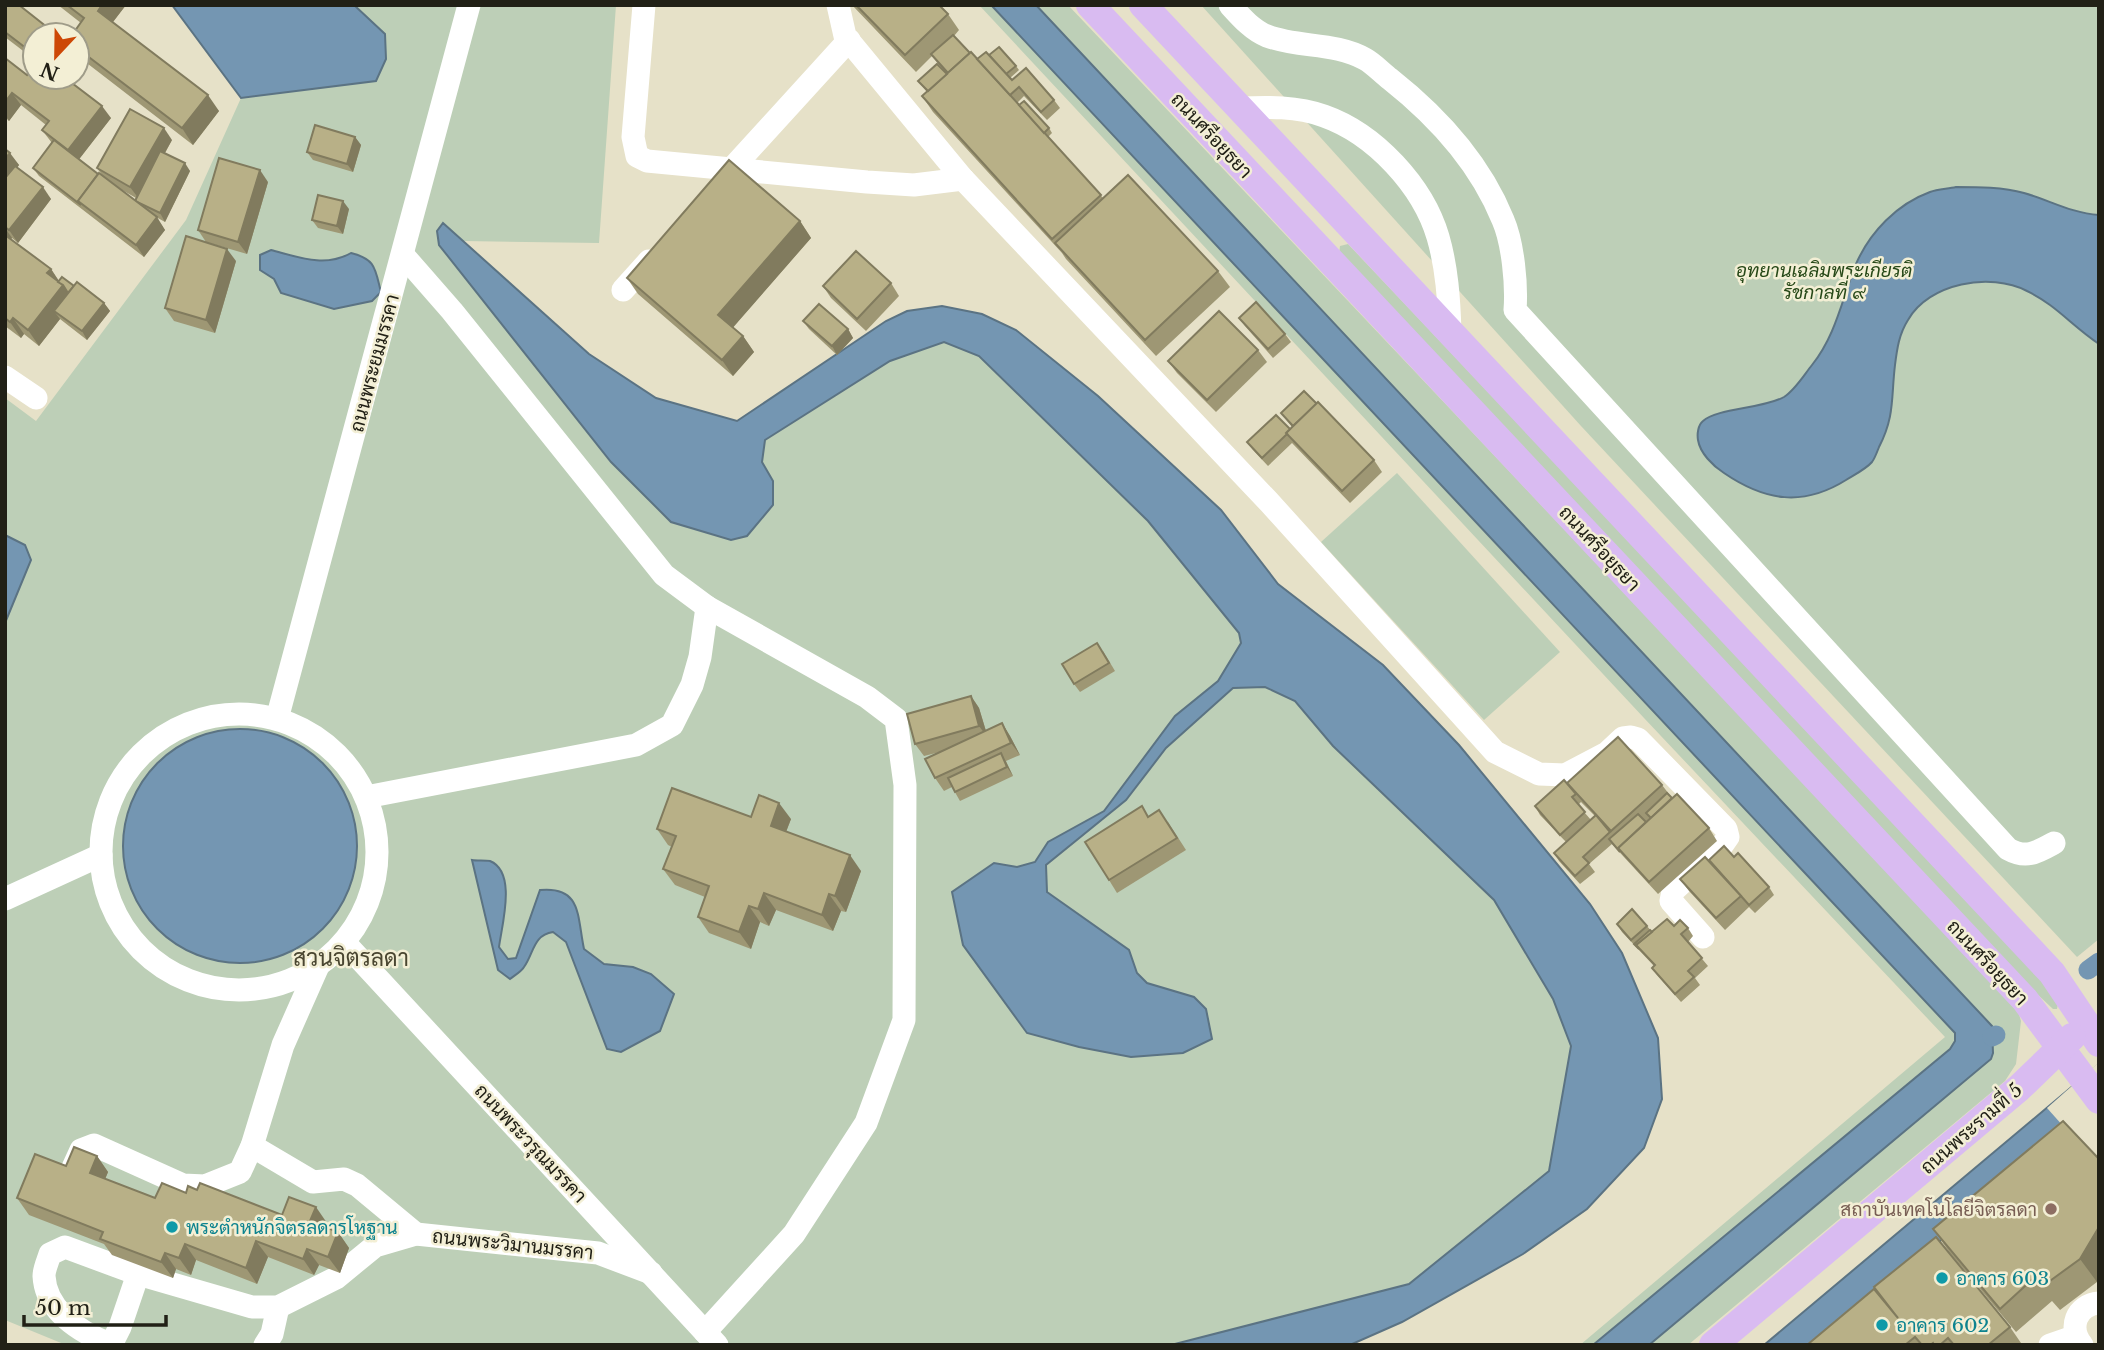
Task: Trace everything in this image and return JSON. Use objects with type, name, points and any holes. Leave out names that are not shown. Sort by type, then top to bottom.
[{"type":"main road","name":"ถนนศรีอยุธยา","points":[[1090,5],[2025,1000],[2099,1100]]},
{"type":"main road","name":"ถนนศรีอยุธยา","points":[[1143,5],[2049,970],[2095,1028]]},
{"type":"main road","points":[[1309,238],[1338,213]]},
{"type":"main road","name":"ถนนพระรามที่ 5","points":[[1713,1345],[2019,1088],[2060,1048],[2095,1028]]},
{"type":"street","name":"ถนนพระยมมรรคา","points":[[277,719],[469,5]]},
{"type":"street","points":[[644,5],[633,137],[637,156],[648,161],[902,184],[932,184],[963,179]]},
{"type":"street","points":[[838,5],[845,36],[963,179],[1269,502],[1495,752],[1539,774],[1565,775],[1607,753],[1623,738],[1632,737],[1638,739],[1726,828],[1728,837],[1721,847],[1673,891],[1671,901],[1703,937]]},
{"type":"street","points":[[1230,5],[1243,20],[1265,35],[1339,49],[1366,59],[1415,99],[1445,129],[1473,165],[1504,221],[1516,298],[1515,310],[2007,849],[2018,855],[2028,855],[2054,843]]},
{"type":"street","points":[[713,189],[849,40]]},
{"type":"street","points":[[1239,108],[1278,106],[1324,116],[1356,132],[1380,151],[1405,177],[1424,202],[1438,236],[1447,279],[1450,332]]},
{"type":"street","points":[[623,290],[659,249]]},
{"type":"street","points":[[403,254],[453,311],[664,576],[708,607],[867,697],[896,719],[905,799],[904,1020],[866,1123],[794,1234],[711,1338]]},
{"type":"street","points":[[5,377],[36,398]]},
{"type":"street","points":[[366,797],[636,745],[671,725],[687,695],[700,657],[708,607]]},
{"type":"street","points":[[229,714],[277,719],[320,740],[354,775],[366,797],[376,831],[377,867],[372,891],[364,914],[345,942],[318,966],[297,978],[274,986],[250,990],[214,988],[179,977],[158,965],[124,930],[104,886],[101,838],[105,814],[113,792],[126,771],[160,738],[182,726],[229,714]]},
{"type":"street","points":[[5,899],[101,855]]},
{"type":"street","name":"ถนนพระวรุณมรรคา","points":[[345,942],[711,1338]]},
{"type":"street","points":[[71,1172],[81,1150],[93,1145],[183,1185],[205,1186],[240,1172],[252,1146],[283,1045],[318,966]]},
{"type":"street","points":[[252,1146],[313,1182],[344,1179],[357,1185],[416,1234]]},
{"type":"street","name":"ถนนพระวิมานมรรคา","points":[[278,1307],[336,1278],[375,1246],[416,1234],[598,1253],[651,1273]]},
{"type":"street","points":[[138,1274],[111,1345],[87,1335],[60,1314],[48,1291],[44,1274],[51,1254],[65,1247],[138,1274],[252,1307],[278,1307],[272,1334],[265,1345]]},
{"type":"street","points":[[2050,1345],[2079,1340],[2074,1328],[2079,1312],[2099,1303]]},
{"type":"green space","points":[[354,5],[616,5],[599,243],[463,241],[443,224],[437,231],[611,463],[773,481],[762,462],[764,440],[890,361],[944,342],[979,356],[1148,521],[1240,633],[1241,643],[1218,681],[1175,716],[1104,811],[1048,842],[1035,862],[1017,867],[994,863],[963,945],[1027,1033],[1131,1057],[1206,1009],[1194,997],[1147,983],[1137,973],[1129,950],[1047,892],[1046,865],[1126,800],[1166,748],[1233,688],[1265,687],[1295,701],[1333,746],[1494,900],[1553,999],[1571,1046],[1549,1171],[1409,1284],[1171,1345],[66,1345],[5,1320],[5,398],[36,421],[186,220],[241,98],[376,80],[385,34]]},
{"type":"green space","points":[[979,5],[991,5],[1955,1033],[1955,1041],[1950,1049],[1593,1345],[1580,1345],[1945,1037]]},
{"type":"green space","points":[[1036,5],[1068,5],[2017,1008],[2021,1021],[2016,1064],[2005,1081],[1688,1345],[1649,1345],[1990,1059],[1993,1053],[1992,1026]]},
{"type":"green space","name":"อุทยานเฉลิมพระเกียรติ รัชกาลที่ ๙","points":[[1201,5],[2099,5],[2099,939],[2077,957],[1581,426]]},
{"type":"green space","points":[[1348,244],[2035,970],[2058,1004],[2057,1009],[2053,1009],[2003,962],[1339,255],[1340,246]]},
{"type":"green space","points":[[1397,473],[1560,652],[1484,720],[1321,542]]},
{"type":"water","points":[[172,5],[354,5],[385,34],[386,59],[376,81],[241,98]]},
{"type":"water","points":[[991,5],[1036,5],[1992,1026],[1991,1059],[1649,1345],[1593,1345],[1950,1049],[1955,1041],[1955,1033]]},
{"type":"water","points":[[1956,187],[2016,191],[2070,209],[2099,215],[2099,344],[2047,303],[2027,291],[1996,282],[1962,284],[1930,297],[1918,307],[1902,331],[1888,426],[1874,459],[1867,467],[1830,489],[1799,497],[1784,497],[1754,490],[1716,467],[1699,445],[1698,432],[1701,423],[1719,413],[1775,401],[1788,394],[1812,365],[1827,341],[1856,264],[1877,230],[1896,212],[1918,197]]},
{"type":"water","points":[[443,223],[589,354],[656,398],[737,421],[886,321],[907,311],[942,306],[982,314],[1016,330],[1098,396],[1221,510],[1278,584],[1383,665],[1459,745],[1590,904],[1622,953],[1658,1038],[1662,1099],[1644,1148],[1587,1209],[1523,1254],[1402,1322],[1350,1345],[1171,1345],[1409,1284],[1549,1171],[1571,1046],[1553,999],[1494,900],[1333,746],[1295,701],[1265,687],[1233,688],[1166,748],[1126,800],[1046,865],[1047,892],[1129,950],[1137,973],[1147,983],[1194,997],[1206,1009],[1212,1039],[1183,1053],[1131,1057],[1027,1033],[963,945],[952,892],[994,863],[1017,867],[1035,862],[1048,842],[1104,811],[1175,716],[1218,681],[1241,643],[1239,633],[1148,521],[979,356],[944,342],[890,361],[765,440],[762,462],[773,481],[773,505],[747,536],[731,540],[671,522],[611,462],[439,245],[437,231]]},
{"type":"water","points":[[271,250],[321,260],[331,260],[351,253],[359,255],[373,266],[381,292],[372,301],[334,309],[281,293],[274,279],[260,270],[260,255]]},
{"type":"water","points":[[5,535],[25,545],[31,560],[5,623]]},
{"type":"water","points":[[240,729],[285,738],[323,763],[348,801],[357,846],[348,891],[323,929],[285,954],[240,963],[195,954],[157,929],[132,891],[123,846],[132,801],[157,763],[195,738]]},
{"type":"water","points":[[472,860],[490,861],[498,867],[503,876],[506,900],[499,947],[508,959],[516,958],[540,890],[564,893],[571,898],[575,906],[584,949],[604,964],[633,967],[651,974],[674,994],[660,1031],[621,1052],[607,1049],[566,942],[553,932],[541,937],[523,969],[510,979],[498,970]]},
{"type":"water","points":[[2099,1064],[2099,1108],[1816,1345],[1764,1345]]},
{"type":"pier","points":[[2099,1062],[2099,1113],[2072,1136],[2047,1108]]},
{"type":"building","points":[[5,5],[19,5],[39,21],[21,21],[21,44],[5,32]]},
{"type":"building","points":[[67,5],[102,5],[98,11],[208,95],[182,128],[91,59],[91,21],[82,21],[84,18]]},
{"type":"building","points":[[856,5],[939,5],[948,14],[905,55]]},
{"type":"building","points":[[953,35],[970,53],[948,73],[931,54]]},
{"type":"building","points":[[999,47],[1016,66],[1006,74],[989,55]]},
{"type":"building","points":[[971,52],[1101,195],[1052,239],[922,96]]},
{"type":"building","points":[[986,52],[1012,80],[1026,68],[1054,100],[1041,112],[1019,87],[1010,95],[977,59]]},
{"type":"building","points":[[5,58],[21,70],[21,91],[82,91],[102,106],[68,150],[42,130],[49,121],[12,93],[5,102]]},
{"type":"building","points":[[937,64],[947,74],[928,91],[918,81]]},
{"type":"building","points":[[1024,101],[1049,128],[1044,133],[1019,105]]},
{"type":"building","points":[[130,109],[164,128],[130,187],[97,168]]},
{"type":"building","points":[[315,125],[355,137],[347,164],[307,152]]},
{"type":"building","points":[[54,140],[98,174],[78,201],[81,205],[33,168]]},
{"type":"building","points":[[160,151],[185,163],[160,213],[135,201]]},
{"type":"building","points":[[219,158],[260,170],[238,242],[198,230]]},
{"type":"building","points":[[729,160],[800,221],[718,315],[743,336],[722,360],[627,278]]},
{"type":"building","points":[[15,166],[43,187],[9,230],[5,227],[5,178]]},
{"type":"building","points":[[99,173],[157,217],[136,245],[78,201]]},
{"type":"building","points":[[1128,175],[1218,271],[1145,340],[1055,243]]},
{"type":"building","points":[[318,195],[343,201],[337,226],[312,220]]},
{"type":"building","points":[[5,235],[51,269],[47,273],[63,285],[28,330],[13,318],[10,322],[5,318]]},
{"type":"building","points":[[186,236],[227,249],[206,320],[165,308]]},
{"type":"building","points":[[856,251],[891,283],[857,319],[823,286]]},
{"type":"building","points":[[62,277],[74,286],[68,293],[58,282]]},
{"type":"building","points":[[77,282],[104,303],[82,331],[54,311]]},
{"type":"building","points":[[1256,302],[1285,334],[1268,349],[1239,318]]},
{"type":"building","points":[[819,304],[848,329],[832,346],[803,321]]},
{"type":"building","points":[[1219,311],[1258,350],[1207,400],[1168,361]]},
{"type":"building","points":[[1304,391],[1317,404],[1293,426],[1281,413]]},
{"type":"building","points":[[1318,402],[1374,460],[1342,491],[1286,433]]},
{"type":"building","points":[[1276,415],[1290,429],[1262,458],[1247,442]]},
{"type":"building","points":[[1097,643],[1109,663],[1074,684],[1062,664]]},
{"type":"building","points":[[971,696],[979,726],[915,744],[907,714]]},
{"type":"building","points":[[1002,723],[1011,743],[935,778],[925,759]]},
{"type":"building","points":[[1618,737],[1662,785],[1611,831],[1567,783]]},
{"type":"building","points":[[1001,753],[1007,767],[955,792],[948,778]]},
{"type":"building","points":[[1564,780],[1576,794],[1572,797],[1585,812],[1560,835],[1535,806]]},
{"type":"building","points":[[672,788],[751,817],[759,795],[779,803],[771,826],[850,855],[835,896],[829,894],[822,915],[764,893],[758,909],[749,906],[739,932],[698,917],[709,886],[663,869],[676,836],[657,829]]},
{"type":"building","points":[[1667,793],[1672,798],[1651,818],[1646,813]]},
{"type":"building","points":[[1677,794],[1709,828],[1649,882],[1618,848]]},
{"type":"building","points":[[1142,806],[1148,817],[1159,810],[1177,838],[1109,880],[1085,842]]},
{"type":"building","points":[[1638,814],[1646,822],[1618,848],[1620,852],[1609,839]]},
{"type":"building","points":[[1596,815],[1610,832],[1583,857],[1589,863],[1575,876],[1554,853]]},
{"type":"building","points":[[1724,846],[1734,857],[1738,853],[1769,887],[1749,905],[1709,860]]},
{"type":"building","points":[[1705,857],[1741,896],[1716,918],[1680,879]]},
{"type":"building","points":[[1632,909],[1647,926],[1631,940],[1617,924]]},
{"type":"building","points":[[1667,919],[1674,926],[1680,920],[1688,928],[1681,934],[1702,958],[1688,971],[1694,977],[1675,994],[1652,968],[1655,965],[1636,945]]},
{"type":"building","points":[[1650,930],[1652,932],[1636,945],[1639,949],[1634,944]]},
{"type":"building","name":"สถาบันเทคโนโลยีจิตรลดา","points":[[2063,1121],[2099,1159],[2099,1227],[2080,1259],[2043,1286],[2035,1277],[2000,1309],[1933,1229]]},
{"type":"building","name":"พระตำหนักจิตรลดารโหฐาน","points":[[74,1147],[97,1156],[90,1173],[155,1198],[162,1183],[186,1193],[188,1186],[197,1190],[200,1183],[282,1215],[289,1197],[316,1207],[310,1221],[338,1232],[328,1257],[307,1249],[303,1259],[256,1241],[246,1268],[185,1244],[179,1258],[165,1253],[161,1262],[100,1239],[103,1232],[17,1198],[35,1154],[66,1166]]},
{"type":"building","points":[[1936,1237],[2010,1327],[1988,1345],[1954,1345],[1948,1338],[1940,1345],[1922,1345],[1915,1337],[1905,1345],[1807,1345],[1874,1289],[1898,1318],[1874,1287]]},
{"type":"waterway","points":[[2088,970],[2099,962]]},
{"type":"waterway","points":[[1992,1037],[1996,1035]]},
{"type":"place","name":"สถาบันเทคโนโลยีจิตรลดา","points":[[2051,1209]]},
{"type":"place","name":"พระตำหนักจิตรลดารโหฐาน","points":[[172,1227]]},
{"type":"place","name":"อาคาร 603","points":[[1942,1278]]},
{"type":"place","name":"อาคาร 602","points":[[1882,1325]]},
{"type":"district","name":"สวนจิตรลดา","points":[[351,958]]}]
